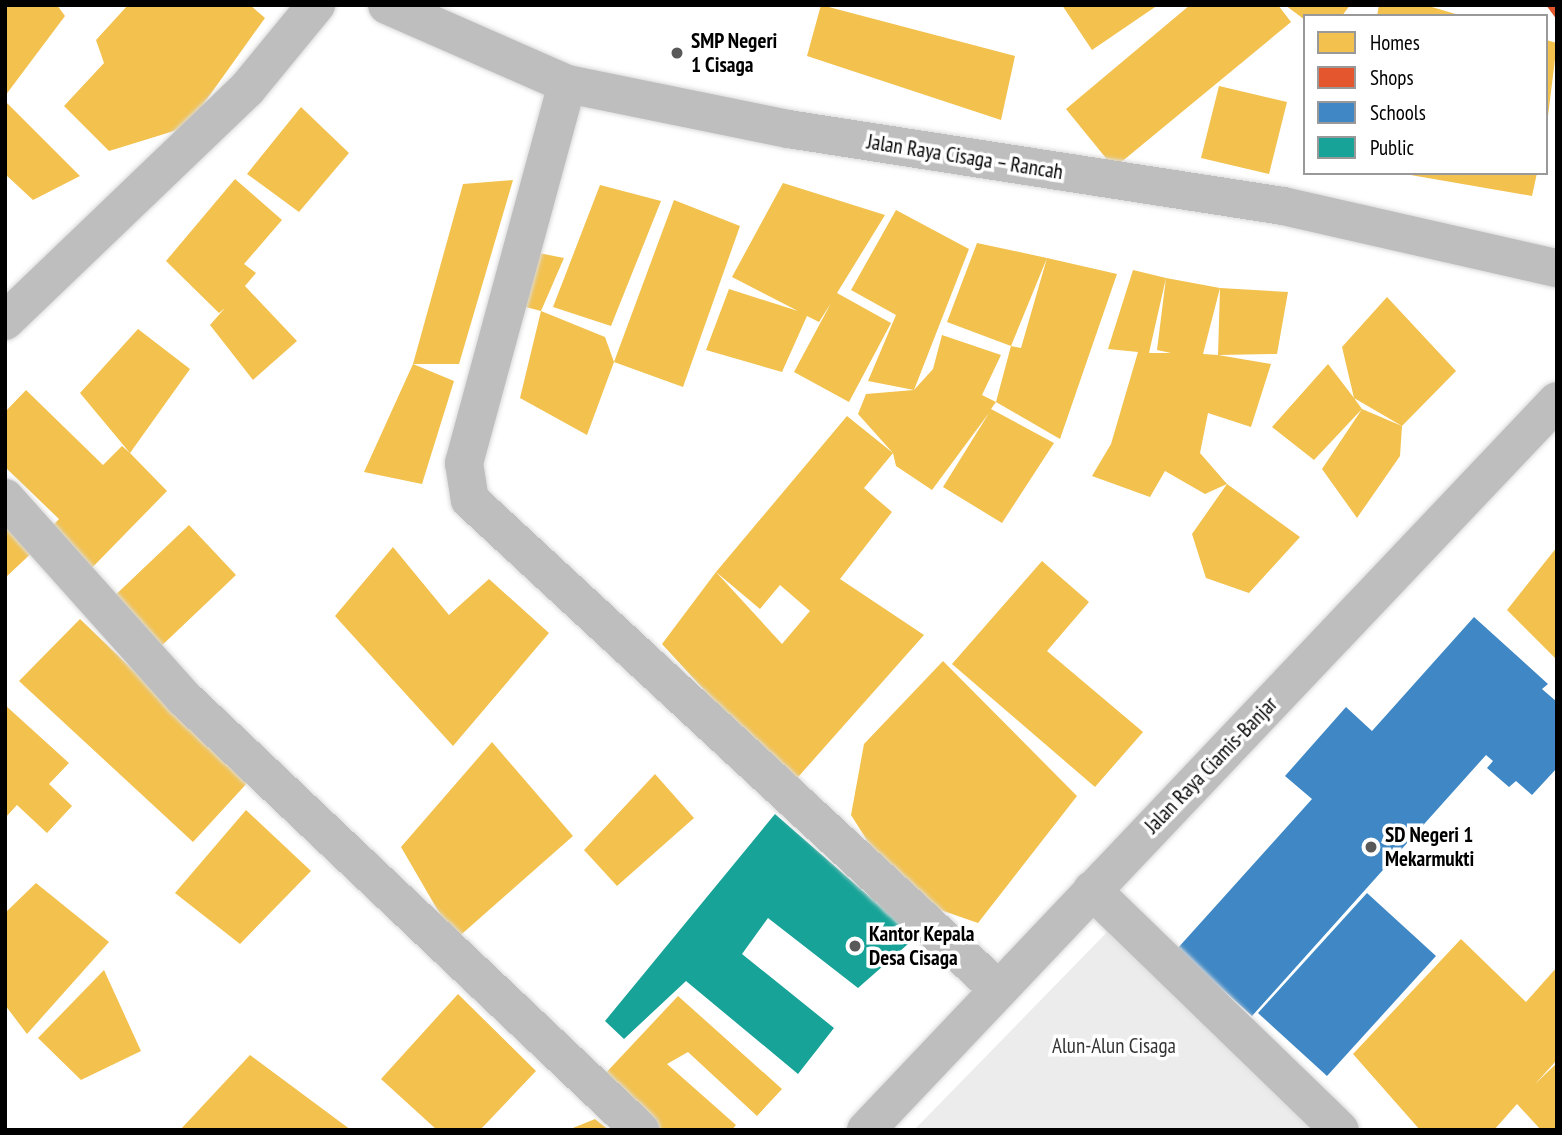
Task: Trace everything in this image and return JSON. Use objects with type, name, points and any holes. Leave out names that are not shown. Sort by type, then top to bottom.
[{"type":"main road","points":[[5,321],[247,89],[316,5]]},
{"type":"main road","name":"Jalan Raya Cisaga – Rancah","points":[[387,5],[567,84],[788,129],[1283,206],[1557,268]]},
{"type":"main road","points":[[567,84],[464,463],[470,500],[999,990]]},
{"type":"main road","name":"Jalan Raya Ciamis-Banjar","points":[[866,1130],[1557,401]]},
{"type":"main road","points":[[5,498],[185,699],[640,1130]]},
{"type":"main road","points":[[1092,890],[1340,1130]]},
{"type":"green space","name":"Alun-Alun Cisaga","points":[[1113,926],[1315,1130],[914,1130]]},
{"type":"building: Homes","points":[[5,5],[57,5],[65,16],[5,96]]},
{"type":"building: Homes","points":[[128,5],[250,5],[265,18],[187,127],[109,151],[64,106],[104,63],[96,40]]},
{"type":"building: Homes","points":[[821,5],[1015,56],[1001,120],[807,56]]},
{"type":"building: Homes","points":[[1062,5],[1158,5],[1092,50]]},
{"type":"building: Homes","points":[[1190,5],[1278,5],[1291,22],[1114,168],[1066,109]]},
{"type":"building: Homes","points":[[1285,5],[1350,5],[1343,14],[1303,14],[1303,18]]},
{"type":"building: Homes","points":[[1379,5],[1425,5],[1456,14],[1377,14]]},
{"type":"building: Homes","points":[[1548,41],[1557,43],[1548,116]]},
{"type":"building: Homes","points":[[1219,86],[1287,102],[1269,174],[1201,158]]},
{"type":"building: Homes","points":[[5,101],[80,176],[33,200],[5,174]]},
{"type":"building: Homes","points":[[301,107],[349,153],[299,212],[247,174]]},
{"type":"building: Homes","points":[[1411,175],[1537,175],[1532,196]]},
{"type":"building: Homes","points":[[235,179],[282,220],[244,264],[256,273],[245,286],[297,341],[253,380],[210,325],[225,308],[219,313],[166,261]]},
{"type":"building: Homes","points":[[513,180],[459,364],[413,364],[463,184]]},
{"type":"building: Homes","points":[[783,183],[885,215],[837,293],[891,323],[849,402],[794,372],[831,303],[819,322],[807,316],[782,372],[706,350],[729,289],[798,311],[732,277]]},
{"type":"building: Homes","points":[[600,185],[661,201],[611,326],[553,307]]},
{"type":"building: Homes","points":[[674,200],[740,226],[683,387],[614,362]]},
{"type":"building: Homes","points":[[896,210],[969,249],[914,390],[868,381],[896,315],[851,290]]},
{"type":"building: Homes","points":[[977,243],[1047,258],[1011,346],[947,322]]},
{"type":"building: Homes","points":[[534,252],[564,258],[541,311],[514,304]]},
{"type":"building: Homes","points":[[1047,258],[1117,274],[1060,439],[996,402],[1011,346],[1021,348]]},
{"type":"building: Homes","points":[[1133,270],[1220,288],[1203,354],[1271,364],[1251,427],[1208,413],[1200,453],[1227,484],[1205,494],[1165,471],[1150,497],[1092,476],[1111,444],[1138,352],[1108,349]],"holes":[[[1166,278],[1157,350],[1171,353],[1149,353]]]},
{"type":"building: Homes","points":[[1220,288],[1288,292],[1277,354],[1218,355]]},
{"type":"building: Homes","points":[[1387,297],[1456,371],[1402,426],[1354,398],[1342,347]]},
{"type":"building: Homes","points":[[541,311],[605,337],[614,362],[587,435],[520,398]]},
{"type":"building: Homes","points":[[138,329],[190,369],[130,453],[80,393]]},
{"type":"building: Homes","points":[[942,335],[1001,355],[982,395],[996,402],[991,409],[1054,443],[1002,523],[943,487],[989,413],[932,490],[896,466],[893,453],[858,414],[866,394],[914,390],[933,369]]},
{"type":"building: Homes","points":[[413,364],[454,381],[422,484],[364,472]]},
{"type":"building: Homes","points":[[1328,364],[1362,409],[1314,460],[1272,427]]},
{"type":"building: Homes","points":[[26,390],[103,465],[122,446],[167,491],[83,577],[42,537],[59,519],[5,467],[5,412]]},
{"type":"building: Homes","points":[[1362,409],[1402,426],[1400,456],[1357,518],[1322,469]]},
{"type":"building: Homes","points":[[847,416],[893,453],[864,488],[892,512],[840,579],[924,635],[791,785],[662,644],[716,572]],"holes":[[[716,572],[760,609],[780,585],[810,611],[782,644]]]},
{"type":"building: Homes","points":[[1227,484],[1300,537],[1249,593],[1206,578],[1192,534]]},
{"type":"building: Homes","points":[[5,514],[38,547],[5,578]]},
{"type":"building: Homes","points":[[189,525],[236,575],[155,652],[108,602]]},
{"type":"building: Homes","points":[[393,547],[449,615],[489,579],[549,633],[453,746],[335,616]]},
{"type":"building: Homes","points":[[1557,547],[1557,660],[1507,610]]},
{"type":"building: Homes","points":[[1042,561],[1089,602],[1047,651],[1143,732],[1095,787],[952,664]]},
{"type":"building: Homes","points":[[80,619],[249,781],[193,842],[19,681]]},
{"type":"building: Homes","points":[[943,661],[1077,796],[978,923],[903,897],[851,815],[864,744]]},
{"type":"building: Homes","points":[[5,705],[69,763],[49,784],[72,806],[47,833],[17,805],[5,818]]},
{"type":"building: Homes","points":[[492,742],[573,836],[455,940],[401,847]]},
{"type":"building: Homes","points":[[655,774],[694,818],[617,886],[584,850]]},
{"type":"building: Homes","points":[[246,810],[311,871],[240,944],[175,893]]},
{"type":"building: Homes","points":[[36,883],[109,942],[27,1034],[5,1005],[5,913]]},
{"type":"building: Homes","points":[[1461,939],[1526,1002],[1557,967],[1557,1060],[1535,1084],[1557,1063],[1557,1130],[1541,1130],[1517,1104],[1494,1130],[1420,1130],[1353,1054]]},
{"type":"building: Homes","points":[[104,970],[141,1051],[81,1080],[38,1038]]},
{"type":"building: Homes","points":[[458,994],[536,1071],[480,1130],[437,1130],[381,1079]]},
{"type":"building: Homes","points":[[678,996],[782,1089],[757,1116],[688,1052],[667,1064],[736,1125],[732,1130],[650,1130],[602,1077]]},
{"type":"building: Homes","points":[[250,1055],[351,1130],[180,1130]]},
{"type":"building: Homes","points":[[595,1119],[609,1130],[568,1130]]},
{"type":"building: Shops","points":[[1546,5],[1557,5],[1557,20]]},
{"type":"building: Schools","name":"SD Negeri 1 Mekarmukti","points":[[1474,617],[1548,684],[1542,689],[1557,702],[1557,768],[1532,795],[1516,781],[1509,787],[1487,768],[1493,761],[1486,755],[1252,1016],[1177,949],[1312,799],[1285,776],[1346,707],[1372,731]]},
{"type":"building: Schools","points":[[1367,893],[1436,956],[1327,1076],[1258,1013]]},
{"type":"building: Public","name":"Kantor Kepala Desa Cisaga","points":[[775,814],[916,937],[858,988],[768,918],[742,954],[834,1028],[798,1074],[686,981],[624,1039],[605,1021]]},
{"type":"place","name":"SMP Negeri 1 Cisaga","points":[[677,53]]},
{"type":"place","name":"SD Negeri 1 Mekarmukti","points":[[1371,847]]},
{"type":"place","name":"Kantor Kepala Desa Cisaga","points":[[855,946]]}]
